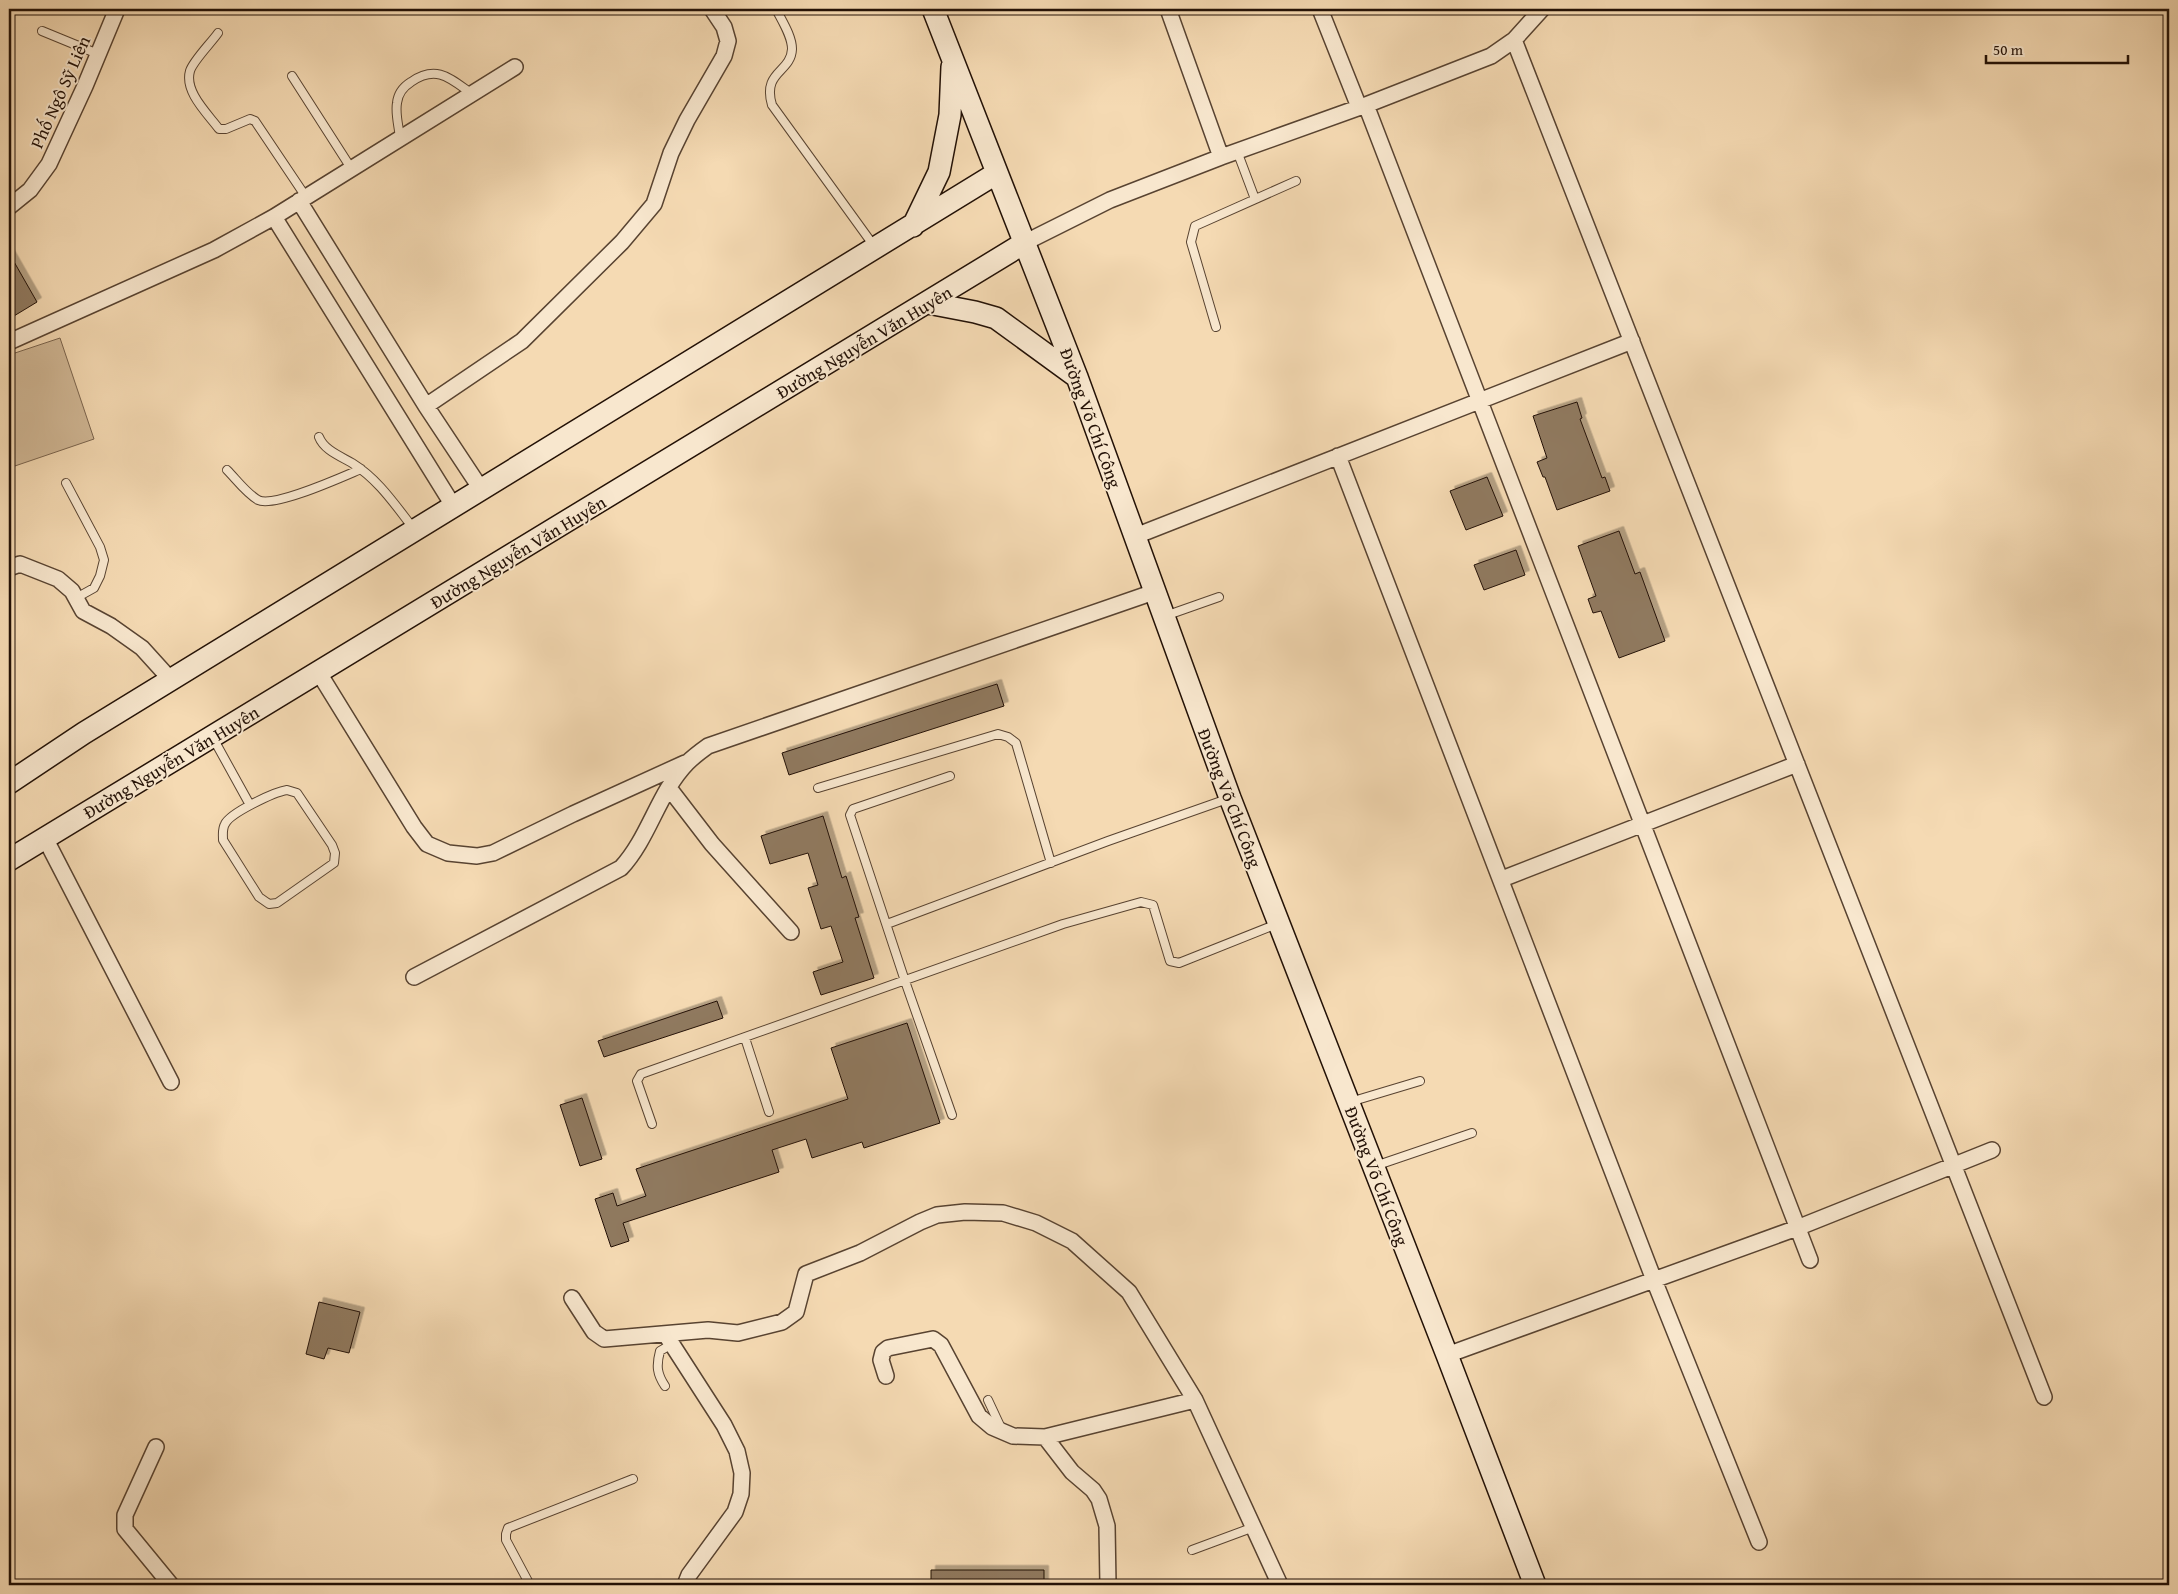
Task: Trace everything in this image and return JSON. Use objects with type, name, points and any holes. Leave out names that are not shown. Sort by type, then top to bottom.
[{"type":"street","name":"Phố Ngô Sỹ Liên","points":[[9,207],[30,190],[49,164],[117,9]]},
{"type":"street","points":[[426,406],[522,341],[622,242],[654,204],[671,153],[687,120],[724,56],[728,41],[724,27],[712,9]]},
{"type":"street","name":"Đường Võ Chí Công","points":[[933,9],[1026,242],[1077,377],[1133,537],[1230,798],[1535,1585]]},
{"type":"street","points":[[1168,9],[1221,157]]},
{"type":"street","points":[[1320,9],[1362,106],[1480,402],[1810,1260]]},
{"type":"street","points":[[1026,242],[1110,200],[1491,56],[1514,40],[1542,9]]},
{"type":"street","points":[[1514,40],[2044,1397]]},
{"type":"street","points":[[914,226],[939,172],[950,116],[952,55]]},
{"type":"street","points":[[9,342],[214,250],[302,199],[515,67]]},
{"type":"street","points":[[9,783],[171,680],[875,248],[914,226],[997,173]]},
{"type":"street","points":[[302,199],[426,406],[481,489]]},
{"type":"street","points":[[274,216],[454,507]]},
{"type":"street","name":"Đường Nguyễn Văn Huyên","points":[[9,860],[320,673],[1026,242]]},
{"type":"street","points":[[928,303],[996,318],[1077,377]]},
{"type":"street","points":[[1133,537],[1632,341]]},
{"type":"street","points":[[1338,456],[1502,879],[1654,1280],[1759,1542]]},
{"type":"street","points":[[13,563],[58,579],[72,591],[83,611],[111,626],[142,648],[171,680]]},
{"type":"street","points":[[320,673],[414,827],[427,844],[448,853],[476,856],[493,853],[573,814],[687,763],[708,746],[1154,592]]},
{"type":"street","points":[[414,977],[621,868],[633,856],[669,788],[687,763]]},
{"type":"street","points":[[1502,879],[1797,764]]},
{"type":"street","points":[[669,788],[707,837],[790,932]]},
{"type":"street","points":[[45,838],[171,1082]]},
{"type":"street","points":[[1447,1355],[1797,1228],[1992,1150]]},
{"type":"street","points":[[572,1298],[594,1332],[604,1339],[669,1339],[708,1330],[738,1333],[782,1322],[796,1312],[806,1274],[860,1253],[937,1215],[965,1212],[1003,1213],[1036,1223],[1072,1241],[1129,1292],[1195,1400],[1280,1585]]},
{"type":"street","points":[[669,1339],[724,1425],[737,1451],[742,1473],[741,1494],[735,1512],[689,1576],[685,1585]]},
{"type":"street","points":[[886,1376],[880,1360],[883,1352],[888,1348],[933,1339],[941,1345],[979,1416],[992,1427],[1013,1436],[1045,1437],[1195,1400]]},
{"type":"street","points":[[1045,1437],[1072,1472],[1093,1490],[1099,1499],[1107,1526],[1108,1585]]},
{"type":"street","points":[[156,1447],[125,1515],[125,1528],[171,1585]]},
{"type":"lane","points":[[776,9],[790,37],[792,51],[786,64],[772,80],[768,93],[772,105],[875,248]]},
{"type":"lane","points":[[42,31],[98,54]]},
{"type":"lane","points":[[218,33],[190,70],[189,81],[192,92],[219,129],[226,129],[250,119],[255,122],[302,199]]},
{"type":"lane","points":[[400,138],[397,104],[402,88],[418,77],[434,72],[448,77],[472,94]]},
{"type":"lane","points":[[292,76],[351,168]]},
{"type":"lane","points":[[1237,151],[1255,199]]},
{"type":"lane","points":[[1216,327],[1191,242],[1192,232],[1196,226],[1296,181]]},
{"type":"lane","points":[[319,437],[322,443],[330,450],[361,469],[384,490],[415,531]]},
{"type":"lane","points":[[227,470],[252,496],[266,502],[297,494],[361,469]]},
{"type":"lane","points":[[66,483],[100,547],[104,560],[100,576],[94,588],[76,598]]},
{"type":"lane","points":[[1163,617],[1219,597]]},
{"type":"lane","points":[[818,788],[998,734],[1008,737],[1016,743],[1051,863]]},
{"type":"lane","points":[[213,738],[250,805]]},
{"type":"lane","points":[[950,776],[853,809],[850,815],[952,1115]]},
{"type":"lane","points":[[287,790],[297,793],[332,845],[335,854],[334,863],[277,903],[269,904],[259,897],[223,840],[225,822],[250,805],[275,792],[287,790]]},
{"type":"lane","points":[[887,924],[1230,798]]},
{"type":"lane","points":[[652,1124],[637,1080],[641,1074],[1063,924],[1141,902],[1153,905],[1170,961],[1179,963],[1278,923]]},
{"type":"lane","points":[[745,1038],[769,1112]]},
{"type":"lane","points":[[1348,1102],[1420,1080]]},
{"type":"lane","points":[[1373,1166],[1472,1133]]},
{"type":"lane","points":[[665,1386],[658,1375],[657,1362],[660,1351],[669,1339]]},
{"type":"lane","points":[[988,1400],[1003,1432]]},
{"type":"lane","points":[[530,1585],[506,1540],[508,1528],[633,1479]]},
{"type":"lane","points":[[1192,1550],[1254,1527]]},
{"type":"shaded area","points":[[60,338],[94,439],[9,468],[9,355]]},
{"type":"building","points":[[9,253],[37,302],[9,319]]},
{"type":"building","points":[[1577,402],[1582,418],[1580,419],[1602,478],[1605,477],[1610,491],[1557,510],[1545,477],[1543,477],[1537,462],[1547,458],[1533,416]]},
{"type":"building","points":[[1487,477],[1503,516],[1466,530],[1450,491]]},
{"type":"building","points":[[1619,531],[1635,574],[1640,572],[1665,641],[1619,658],[1601,611],[1593,613],[1588,599],[1596,596],[1578,546]]},
{"type":"building","points":[[1516,550],[1525,575],[1484,590],[1474,565]]},
{"type":"building","points":[[997,684],[1004,706],[789,775],[782,753]]},
{"type":"building","points":[[823,816],[842,878],[846,876],[859,917],[855,918],[874,978],[821,995],[813,972],[843,962],[831,926],[821,929],[808,888],[818,885],[808,853],[770,864],[761,836]]},
{"type":"building","points":[[717,1001],[723,1018],[604,1057],[598,1041]]},
{"type":"building","points":[[907,1023],[940,1123],[864,1148],[862,1142],[812,1158],[806,1139],[772,1150],[779,1172],[623,1223],[629,1241],[611,1247],[595,1199],[613,1193],[617,1206],[646,1196],[636,1169],[848,1099],[831,1048]]},
{"type":"building","points":[[582,1098],[602,1159],[580,1166],[560,1105]]},
{"type":"building","points":[[319,1302],[360,1312],[349,1353],[328,1348],[324,1359],[306,1354]]},
{"type":"building","points":[[931,1570],[1044,1570],[1044,1585],[931,1585]]}]
